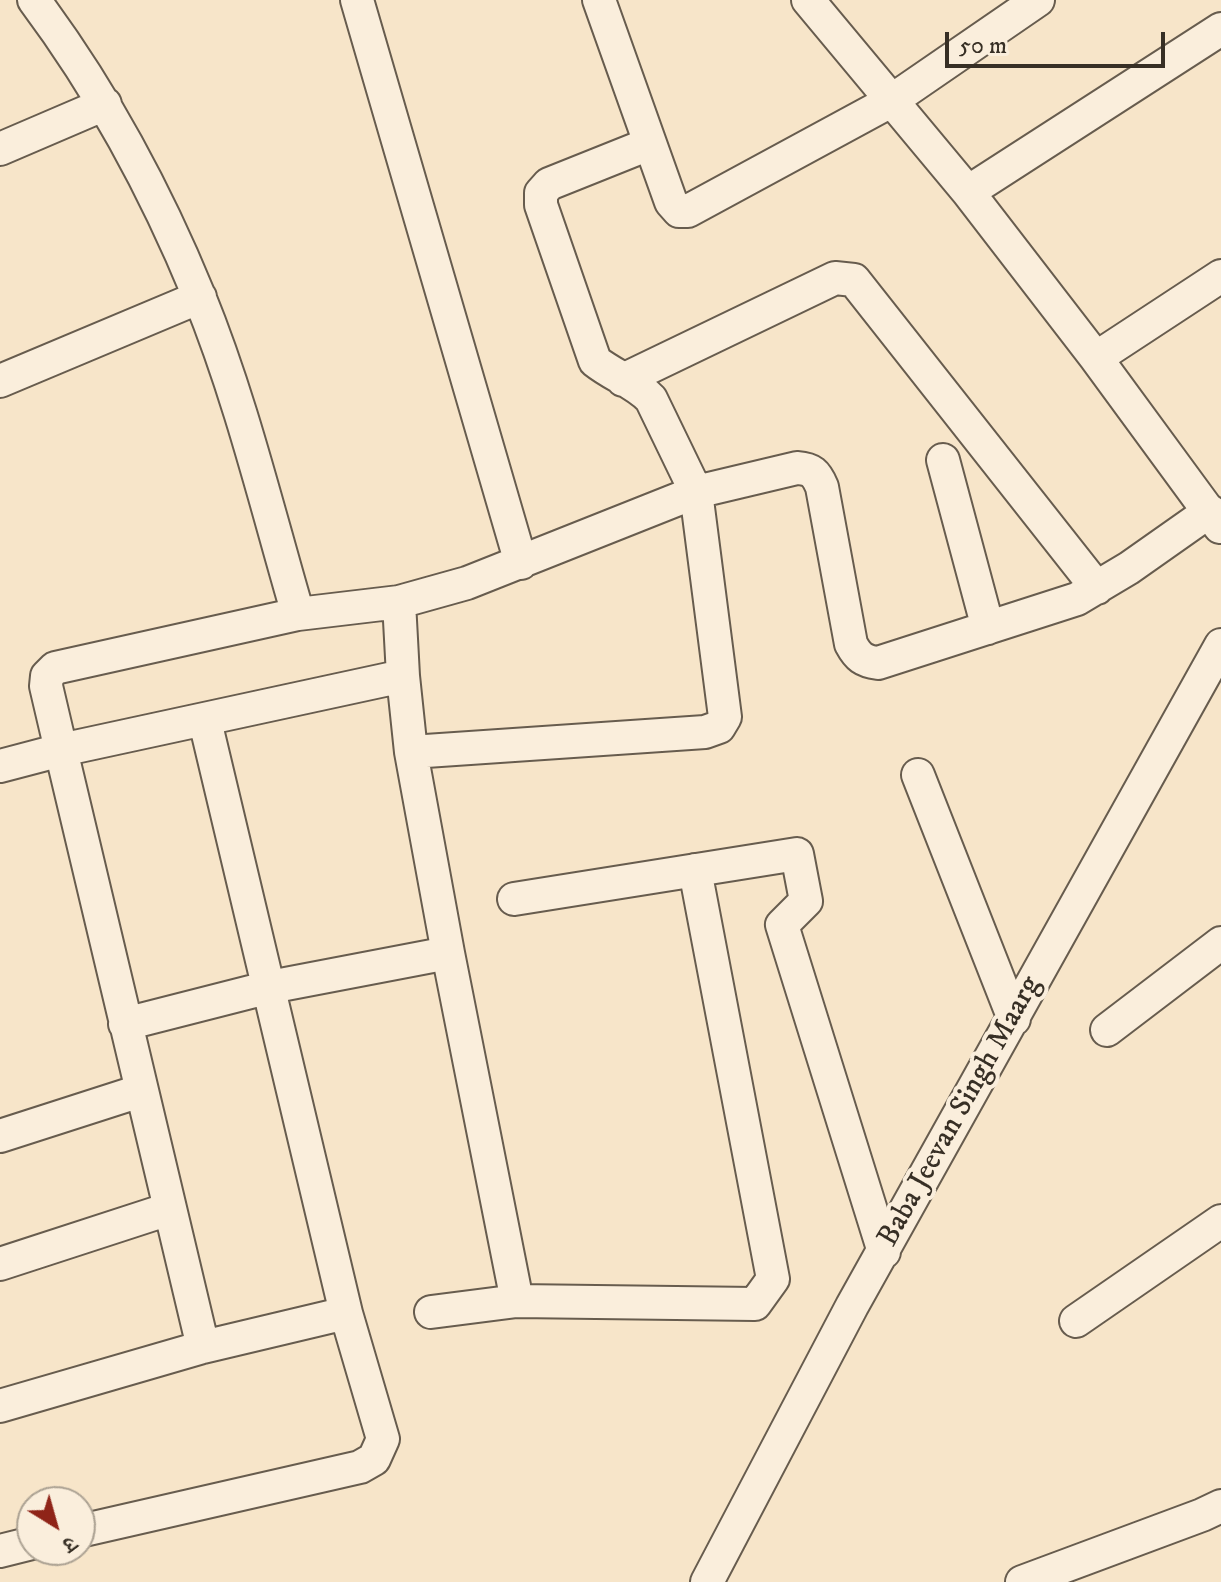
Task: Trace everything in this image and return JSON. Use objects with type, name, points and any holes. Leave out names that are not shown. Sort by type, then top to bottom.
[{"type":"street","points":[[34,0],[105,104],[151,191],[200,297],[242,417],[298,614]]},
{"type":"street","points":[[357,0],[521,563]]},
{"type":"street","points":[[599,0],[649,144],[671,202],[679,211],[688,211],[891,101],[1038,0]]},
{"type":"street","points":[[203,1347],[46,686],[47,676],[55,668],[298,614],[399,602],[467,583],[521,563],[696,492],[797,468],[816,474],[822,487],[851,644],[857,656],[865,662],[878,663],[1052,609],[1097,588],[1216,520],[968,192],[808,0]]},
{"type":"street","points":[[968,192],[1221,29]]},
{"type":"street","points":[[0,149],[105,104]]},
{"type":"street","points":[[411,752],[705,732],[719,727],[725,717],[696,492],[651,399],[641,389],[595,361],[541,205],[541,193],[549,184],[649,144]]},
{"type":"street","points":[[1096,358],[1221,276]]},
{"type":"street","points":[[623,380],[835,278],[854,280],[1097,588]]},
{"type":"street","points":[[0,381],[200,297]]},
{"type":"street","points":[[943,460],[988,628]]},
{"type":"street","points":[[399,602],[411,752],[517,1301]]},
{"type":"street","name":"Baba Jeevan Singh Maarg","points":[[707,1582],[844,1320],[1221,645]]},
{"type":"street","points":[[0,766],[403,676]]},
{"type":"street","points":[[96,1527],[360,1467],[374,1459],[383,1439],[346,1313],[205,721]]},
{"type":"street","points":[[918,775],[1014,1019]]},
{"type":"street","points":[[514,899],[797,854],[806,901],[782,925],[884,1252]]},
{"type":"street","points":[[431,1312],[517,1301],[755,1304],[773,1279],[695,870]]},
{"type":"street","points":[[1107,1030],[1221,943]]},
{"type":"street","points":[[125,1024],[270,987],[448,953]]},
{"type":"street","points":[[0,1136],[140,1091]]},
{"type":"street","points":[[0,1264],[169,1209]]},
{"type":"street","points":[[1076,1321],[1221,1221]]},
{"type":"street","points":[[0,1406],[203,1347],[346,1313]]},
{"type":"street","points":[[1022,1582],[1221,1506]]}]
